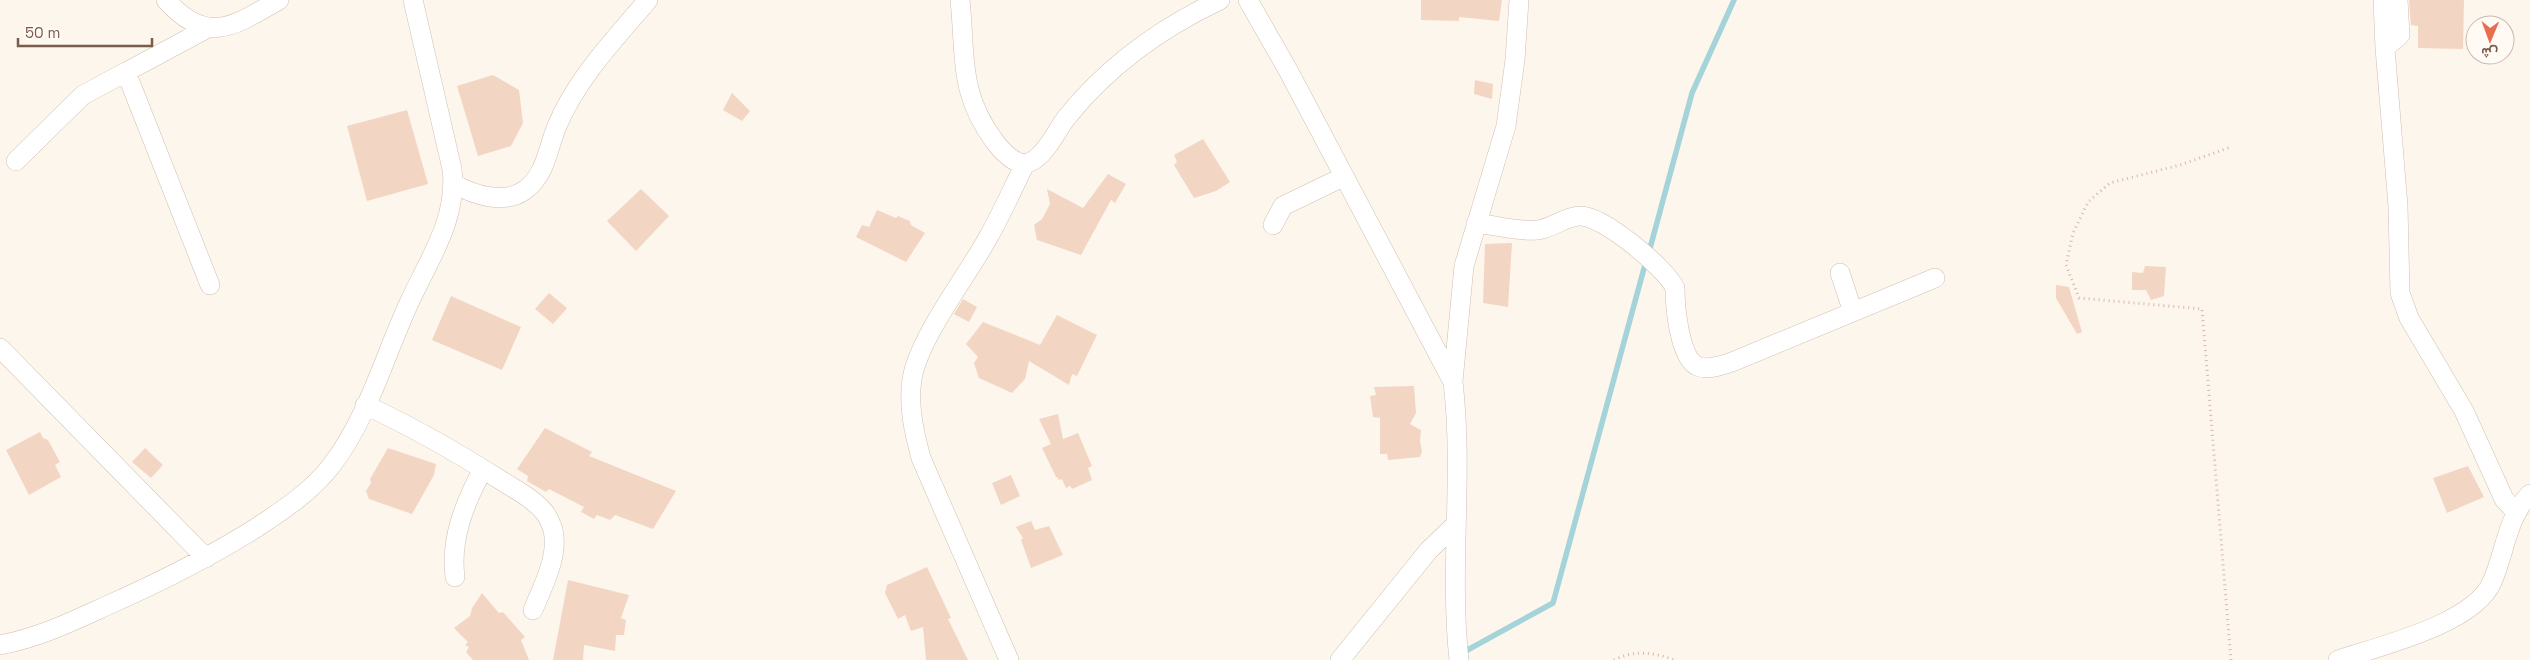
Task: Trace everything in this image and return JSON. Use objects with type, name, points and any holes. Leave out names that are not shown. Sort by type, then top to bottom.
[{"type":"street","points":[[166,0],[183,18],[196,24],[210,27],[237,24],[279,0]]},
{"type":"street","points":[[0,645],[44,633],[138,592],[206,558],[281,512],[320,479],[342,450],[366,405],[408,303],[447,222],[454,184],[413,0]]},
{"type":"street","points":[[454,184],[467,191],[499,198],[517,194],[531,185],[545,162],[557,125],[590,70],[648,0]]},
{"type":"street","points":[[960,0],[964,69],[974,108],[998,146],[1008,156],[1025,164]]},
{"type":"street","points":[[1009,660],[922,458],[914,431],[912,393],[916,366],[925,345],[989,236],[1025,164],[1039,156],[1066,119],[1100,79],[1139,46],[1220,0]]},
{"type":"street","points":[[1248,0],[1453,382]]},
{"type":"street","points":[[1459,660],[1455,525],[1457,413],[1453,382],[1464,266],[1506,126],[1515,60],[1519,0]]},
{"type":"street","points":[[2384,0],[2385,48],[2398,206],[2400,293],[2409,318],[2464,410],[2504,499],[2516,512]]},
{"type":"street","points":[[2385,48],[2400,35],[2398,0]]},
{"type":"street","points":[[16,161],[83,95],[210,27]]},
{"type":"street","points":[[126,72],[210,285]]},
{"type":"street","points":[[1272,225],[1282,206],[1343,177]]},
{"type":"street","points":[[1476,223],[1537,230],[1578,216],[1592,218],[1607,226],[1672,281],[1675,288],[1680,336],[1692,362],[1699,367],[1712,367],[1732,362],[1934,278]]},
{"type":"street","points":[[1840,273],[1853,312]]},
{"type":"street","points":[[0,348],[206,558]]},
{"type":"street","points":[[366,405],[410,426],[483,469],[535,504],[550,520],[554,535],[553,553],[533,610]]},
{"type":"street","points":[[455,577],[452,560],[460,524],[465,505],[483,469]]},
{"type":"street","points":[[2338,660],[2452,620],[2481,598],[2492,584],[2516,512],[2530,494]]},
{"type":"street","points":[[1340,660],[1429,550],[1455,525]]},
{"type":"path","points":[[2231,147],[2180,165],[2110,183],[2088,202],[2073,233],[2066,265],[2079,298],[2202,309],[2231,660]]},
{"type":"path","points":[[1614,660],[1621,656],[1649,652],[1674,660]]},
{"type":"building","points":[[1421,0],[1502,0],[1499,21],[1459,17],[1459,21],[1421,20]]},
{"type":"building","points":[[2409,0],[2464,0],[2463,49],[2418,48],[2418,26],[2411,25]]},
{"type":"building","points":[[493,75],[519,90],[523,123],[511,146],[478,156],[457,86]]},
{"type":"building","points":[[1475,80],[1493,84],[1492,99],[1474,94]]},
{"type":"building","points":[[732,93],[750,111],[742,121],[723,110]]},
{"type":"building","points":[[407,110],[428,184],[367,201],[347,126]]},
{"type":"building","points":[[1203,139],[1230,182],[1216,191],[1194,198],[1174,165],[1177,162],[1174,155]]},
{"type":"building","points":[[1108,174],[1126,184],[1115,203],[1111,200],[1081,255],[1037,240],[1034,225],[1042,219],[1050,204],[1047,189],[1083,208]]},
{"type":"building","points":[[641,189],[669,216],[636,251],[607,221]]},
{"type":"building","points":[[877,210],[896,218],[898,216],[910,221],[911,225],[925,233],[906,262],[856,237],[862,225],[869,227]]},
{"type":"building","points":[[1512,243],[1508,307],[1483,303],[1485,244]]},
{"type":"building","points":[[2145,266],[2166,267],[2164,296],[2151,300],[2146,290],[2132,290],[2132,272],[2143,273]]},
{"type":"building","points":[[2056,285],[2069,287],[2082,332],[2077,334],[2056,298]]},
{"type":"building","points":[[549,293],[567,308],[553,324],[535,309]]},
{"type":"building","points":[[451,296],[521,327],[502,370],[432,340]]},
{"type":"building","points":[[963,299],[977,307],[969,322],[954,314]]},
{"type":"building","points":[[1057,315],[1097,335],[1077,376],[1072,374],[1069,385],[1029,361],[1025,379],[1012,393],[979,378],[974,363],[978,357],[966,344],[983,322],[1040,345]]},
{"type":"building","points":[[1414,386],[1416,413],[1410,424],[1421,430],[1420,441],[1422,451],[1420,457],[1388,460],[1387,454],[1380,454],[1380,418],[1373,417],[1370,396],[1376,395],[1374,387]]},
{"type":"building","points":[[1058,414],[1063,439],[1078,433],[1092,466],[1088,468],[1092,480],[1072,489],[1070,486],[1066,488],[1062,479],[1059,480],[1056,477],[1042,448],[1051,444],[1039,419]]},
{"type":"building","points":[[545,428],[592,452],[589,456],[676,491],[653,529],[615,515],[610,520],[597,515],[594,519],[581,512],[584,507],[549,489],[546,492],[527,481],[528,476],[517,469]]},
{"type":"building","points":[[40,432],[43,438],[48,440],[60,462],[55,465],[61,477],[29,495],[6,450]]},
{"type":"building","points":[[145,448],[163,465],[151,478],[132,462]]},
{"type":"building","points":[[388,448],[436,464],[434,475],[412,514],[369,499],[366,491],[371,483],[370,479]]},
{"type":"building","points":[[2468,466],[2484,497],[2447,513],[2433,478]]},
{"type":"building","points":[[1011,475],[1020,496],[1001,505],[992,483]]},
{"type":"building","points":[[1031,521],[1035,530],[1049,526],[1063,555],[1031,568],[1021,540],[1023,538],[1016,527]]},
{"type":"building","points":[[927,567],[951,618],[948,619],[968,660],[926,660],[923,627],[911,631],[905,615],[898,619],[885,593],[887,585]]},
{"type":"building","points":[[568,580],[629,595],[621,618],[626,620],[624,635],[616,635],[615,651],[584,645],[583,660],[553,660]]},
{"type":"building","points":[[482,593],[499,613],[503,612],[525,637],[521,640],[529,660],[473,660],[466,652],[469,647],[465,645],[468,642],[454,628],[470,616],[472,608]]},
{"type":"waterway","points":[[1649,252],[1692,93],[1734,0]]},
{"type":"waterway","points":[[1462,653],[1553,603],[1646,261]]}]
